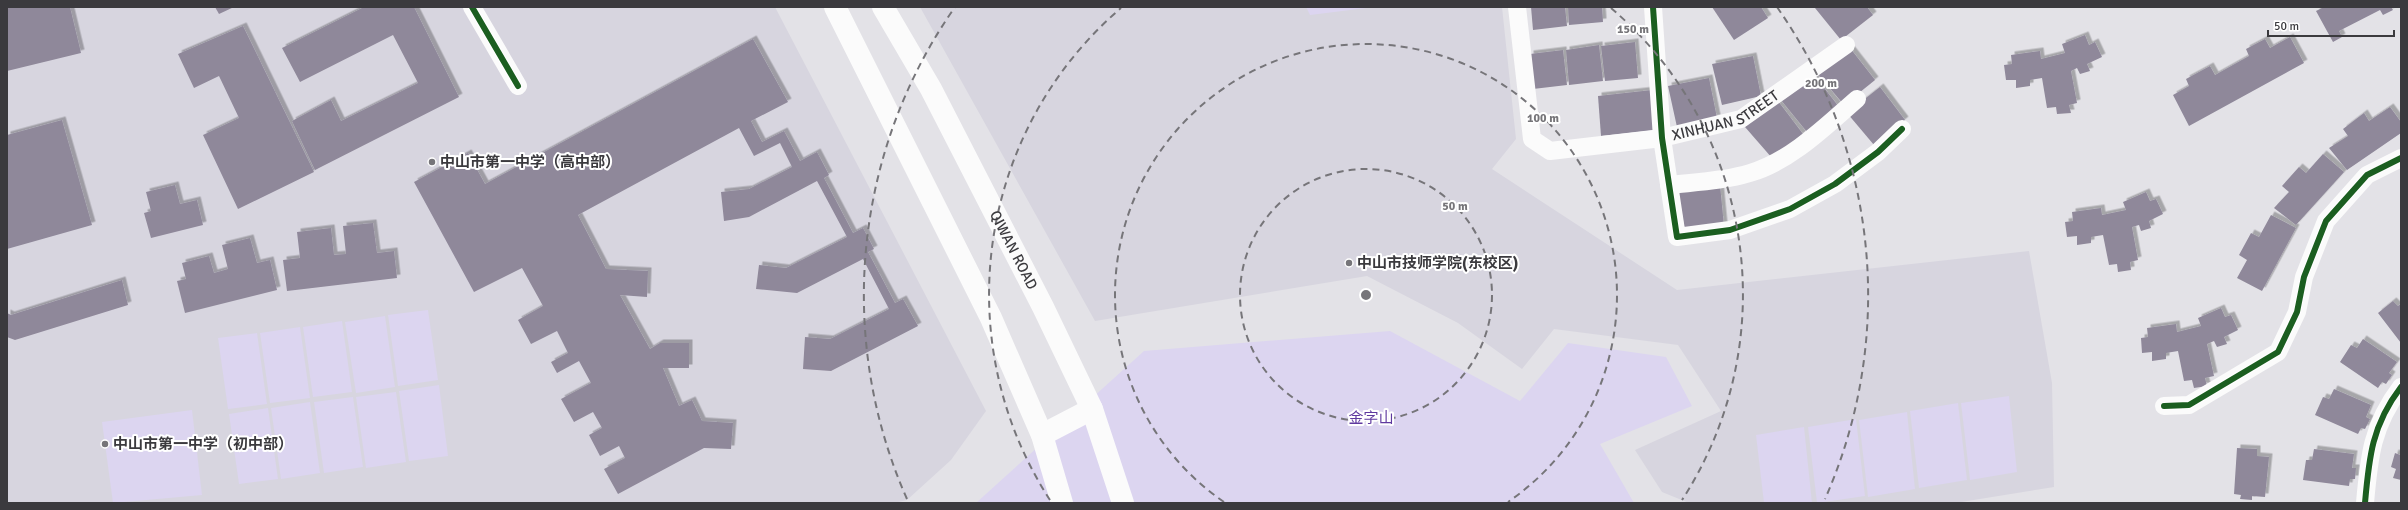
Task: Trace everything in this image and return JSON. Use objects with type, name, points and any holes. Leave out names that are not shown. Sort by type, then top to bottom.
[{"type":"main road","points":[[835,7],[991,318],[1042,435],[1062,503]]},
{"type":"main road","name":"QIWAN ROAD","points":[[883,7],[934,96],[1043,307],[1092,409],[1123,503]]},
{"type":"main road","points":[[1042,435],[1092,409]]},
{"type":"street","points":[[472,7],[518,86]]},
{"type":"street","name":"XINHUAN STREET","points":[[1517,7],[1532,139],[1550,151],[1662,138],[1741,119],[1846,45]]},
{"type":"street","points":[[1653,7],[1662,138],[1677,238],[1730,230],[1790,209],[1836,184],[1878,152],[1902,129]]},
{"type":"street","points":[[1669,185],[1726,180],[1752,173],[1777,161],[1816,134],[1858,99]]},
{"type":"street","points":[[2164,406],[2189,405],[2278,352],[2297,312],[2304,277],[2326,221],[2367,175],[2401,158]]},
{"type":"street","points":[[2365,503],[2370,454],[2378,425],[2401,387]]},
{"type":"shaded area","name":"中山市第一中学（高中部）","points":[[7,7],[775,7],[986,411],[951,460],[907,500],[894,503],[7,503]]},
{"type":"shaded area","name":"中山市技师学院(东校区)","points":[[920,7],[1502,7],[1516,139],[1492,169],[1677,290],[2029,251],[2052,383],[2054,487],[1955,503],[1689,503],[1662,492],[1635,450],[1721,411],[1678,345],[1554,329],[1522,369],[1458,323],[1367,276],[1095,321]]},
{"type":"green space","points":[[1306,7],[1374,7],[1310,15]]},
{"type":"green space","points":[[428,310],[438,380],[398,386],[388,315]]},
{"type":"green space","points":[[385,316],[395,387],[356,393],[345,322]]},
{"type":"green space","points":[[342,321],[352,392],[313,397],[303,327]]},
{"type":"green space","points":[[300,327],[310,398],[270,403],[260,333]]},
{"type":"green space","name":"金字山","points":[[1390,331],[1520,401],[1568,343],[1666,357],[1692,406],[1600,444],[1634,503],[976,503],[1144,351]]},
{"type":"green space","points":[[257,333],[267,404],[228,409],[218,338]]},
{"type":"green space","points":[[439,385],[448,456],[409,461],[399,391]]},
{"type":"green space","points":[[396,392],[406,462],[366,468],[356,397]]},
{"type":"green space","points":[[2009,396],[2017,472],[1970,480],[1961,403]]},
{"type":"green space","points":[[353,397],[363,467],[324,473],[314,402]]},
{"type":"green space","points":[[310,402],[320,473],[281,479],[271,408]]},
{"type":"green space","points":[[1958,403],[1967,480],[1919,488],[1910,411]]},
{"type":"green space","points":[[268,408],[278,479],[239,484],[229,414]]},
{"type":"green space","points":[[192,410],[202,495],[113,503],[102,422]]},
{"type":"green space","points":[[1907,412],[1915,489],[1868,497],[1859,420]]},
{"type":"green space","points":[[1856,419],[1865,496],[1817,503],[1808,427]]},
{"type":"green space","points":[[1804,427],[1812,503],[1764,503],[1756,435]]},
{"type":"building","points":[[7,7],[70,7],[81,53],[7,71]]},
{"type":"building","points":[[215,7],[234,7],[219,14]]},
{"type":"building","points":[[364,7],[414,7],[459,97],[315,170],[292,121],[331,100],[341,121],[418,83],[393,35],[300,82],[282,48]]},
{"type":"building","points":[[1531,7],[1565,7],[1567,26],[1533,30]]},
{"type":"building","points":[[1568,7],[1602,7],[1603,22],[1569,25]]},
{"type":"building","points":[[1712,7],[1761,7],[1768,18],[1734,40]]},
{"type":"building","points":[[1867,7],[1873,15],[1841,40],[1815,8]]},
{"type":"building","points":[[2324,7],[2391,7],[2393,10],[2383,15],[2380,10],[2339,31],[2342,37],[2333,42],[2316,11]]},
{"type":"building","points":[[243,26],[314,172],[238,209],[203,135],[239,118],[219,76],[194,88],[178,54]]},
{"type":"building","points":[[2085,35],[2089,45],[2095,42],[2102,57],[2087,64],[2090,71],[2080,74],[2077,68],[2071,71],[2077,103],[2069,105],[2071,113],[2057,114],[2056,107],[2047,108],[2042,78],[2030,80],[2030,86],[2016,88],[2016,80],[2006,80],[2004,65],[2012,64],[2011,55],[2040,51],[2041,59],[2065,53],[2062,44]]},
{"type":"building","points":[[2290,37],[2304,63],[2189,126],[2173,95],[2189,86],[2186,79],[2210,66],[2215,75],[2249,56],[2246,49],[2265,39],[2270,48]]},
{"type":"building","points":[[753,39],[788,102],[751,121],[762,142],[784,131],[800,161],[817,152],[829,175],[824,178],[853,233],[863,228],[874,249],[868,252],[895,303],[903,299],[918,326],[831,371],[803,369],[805,337],[830,339],[889,309],[863,259],[797,293],[756,289],[759,265],[786,268],[847,237],[817,181],[749,217],[724,221],[721,192],[749,189],[792,167],[780,143],[754,156],[739,128],[578,215],[606,269],[648,271],[647,297],[620,295],[650,349],[660,343],[689,343],[689,368],[663,368],[679,406],[692,400],[702,421],[733,423],[731,449],[704,448],[618,494],[604,469],[625,458],[619,446],[600,456],[589,435],[602,428],[593,412],[574,422],[561,399],[591,383],[579,361],[557,373],[551,362],[568,353],[557,331],[531,344],[518,320],[543,306],[522,268],[474,292],[414,182],[468,153],[485,184]]},
{"type":"building","points":[[1635,42],[1638,78],[1605,81],[1601,46]]},
{"type":"building","points":[[1599,45],[1603,81],[1569,85],[1566,50]]},
{"type":"building","points":[[1850,48],[1875,80],[1844,105],[1817,73]]},
{"type":"building","points":[[1563,50],[1567,85],[1533,89],[1530,54]]},
{"type":"building","points":[[1753,56],[1761,96],[1722,105],[1712,64]]},
{"type":"building","points":[[1814,75],[1839,107],[1807,132],[1781,100]]},
{"type":"building","points":[[1709,78],[1717,118],[1677,127],[1668,86]]},
{"type":"building","points":[[1880,87],[1905,120],[1874,145],[1847,113]]},
{"type":"building","points":[[1652,90],[1656,130],[1601,136],[1598,96]]},
{"type":"building","points":[[1778,101],[1803,134],[1772,158],[1745,127]]},
{"type":"building","points":[[2390,107],[2401,122],[2401,133],[2347,170],[2329,148],[2348,136],[2343,129],[2364,113],[2369,121]]},
{"type":"building","points":[[62,120],[92,225],[7,249],[7,135]]},
{"type":"building","points":[[2323,154],[2344,172],[2296,225],[2274,208],[2289,192],[2282,186],[2299,167],[2306,173]]},
{"type":"building","points":[[175,185],[180,204],[197,200],[203,225],[151,238],[144,213],[151,211],[146,192]]},
{"type":"building","points":[[1720,185],[1724,226],[1685,232],[1678,190]]},
{"type":"building","points":[[2146,192],[2150,201],[2156,199],[2163,214],[2149,221],[2151,228],[2141,231],[2139,225],[2132,227],[2138,260],[2130,262],[2131,270],[2118,272],[2117,264],[2109,265],[2103,235],[2091,237],[2091,243],[2077,245],[2077,236],[2067,237],[2065,222],[2073,221],[2072,212],[2101,208],[2102,215],[2126,210],[2123,202]]},
{"type":"building","points":[[2271,215],[2296,228],[2262,291],[2237,278],[2247,260],[2239,255],[2251,233],[2259,237]]},
{"type":"building","points":[[373,223],[377,253],[394,251],[397,278],[287,291],[283,260],[300,258],[297,232],[331,228],[334,255],[346,254],[343,226]]},
{"type":"building","points":[[250,238],[257,263],[270,260],[277,290],[185,313],[177,281],[186,279],[182,263],[209,256],[214,273],[228,269],[222,245]]},
{"type":"building","points":[[122,280],[128,305],[15,340],[7,337],[7,313],[11,315]]},
{"type":"building","points":[[2393,301],[2398,306],[2401,304],[2401,343],[2378,313]]},
{"type":"building","points":[[2221,308],[2225,317],[2231,315],[2238,330],[2224,337],[2227,344],[2217,347],[2214,341],[2207,344],[2214,376],[2205,378],[2207,386],[2194,388],[2192,380],[2184,381],[2178,351],[2166,353],[2166,359],[2152,361],[2152,352],[2142,353],[2141,338],[2148,337],[2147,328],[2176,324],[2177,332],[2201,326],[2198,318]]},
{"type":"building","points":[[2363,339],[2397,362],[2389,373],[2392,375],[2386,384],[2382,382],[2378,388],[2340,362],[2351,345],[2357,348]]},
{"type":"building","points":[[2334,389],[2371,405],[2366,417],[2370,419],[2365,429],[2361,428],[2358,434],[2315,415],[2323,397],[2329,399]]},
{"type":"building","points":[[2237,448],[2257,449],[2257,456],[2269,457],[2265,497],[2252,496],[2252,500],[2240,499],[2241,495],[2234,494]]},
{"type":"building","points":[[2314,449],[2354,454],[2352,468],[2356,468],[2355,479],[2350,479],[2349,486],[2303,480],[2306,460],[2312,460]]},
{"type":"building","points":[[2401,452],[2401,480],[2393,478],[2396,469],[2391,467],[2395,453],[2400,455]]},
{"type":"cycle path","points":[[472,7],[518,86]]},
{"type":"cycle path","points":[[1653,7],[1662,138],[1677,237],[1730,230],[1790,209],[1835,184],[1878,152],[1902,129]]},
{"type":"cycle path","points":[[2164,406],[2189,405],[2278,352],[2297,312],[2304,277],[2326,221],[2367,175],[2401,158]]},
{"type":"cycle path","points":[[2365,503],[2368,471],[2378,428],[2391,401],[2401,387]]},
{"type":"place","name":"中山市第一中学（高中部）","points":[[432,162]]},
{"type":"place","name":"中山市技师学院(东校区)","points":[[1349,263]]},
{"type":"place","name":"中山市第一中学（初中部）","points":[[105,444]]}]
